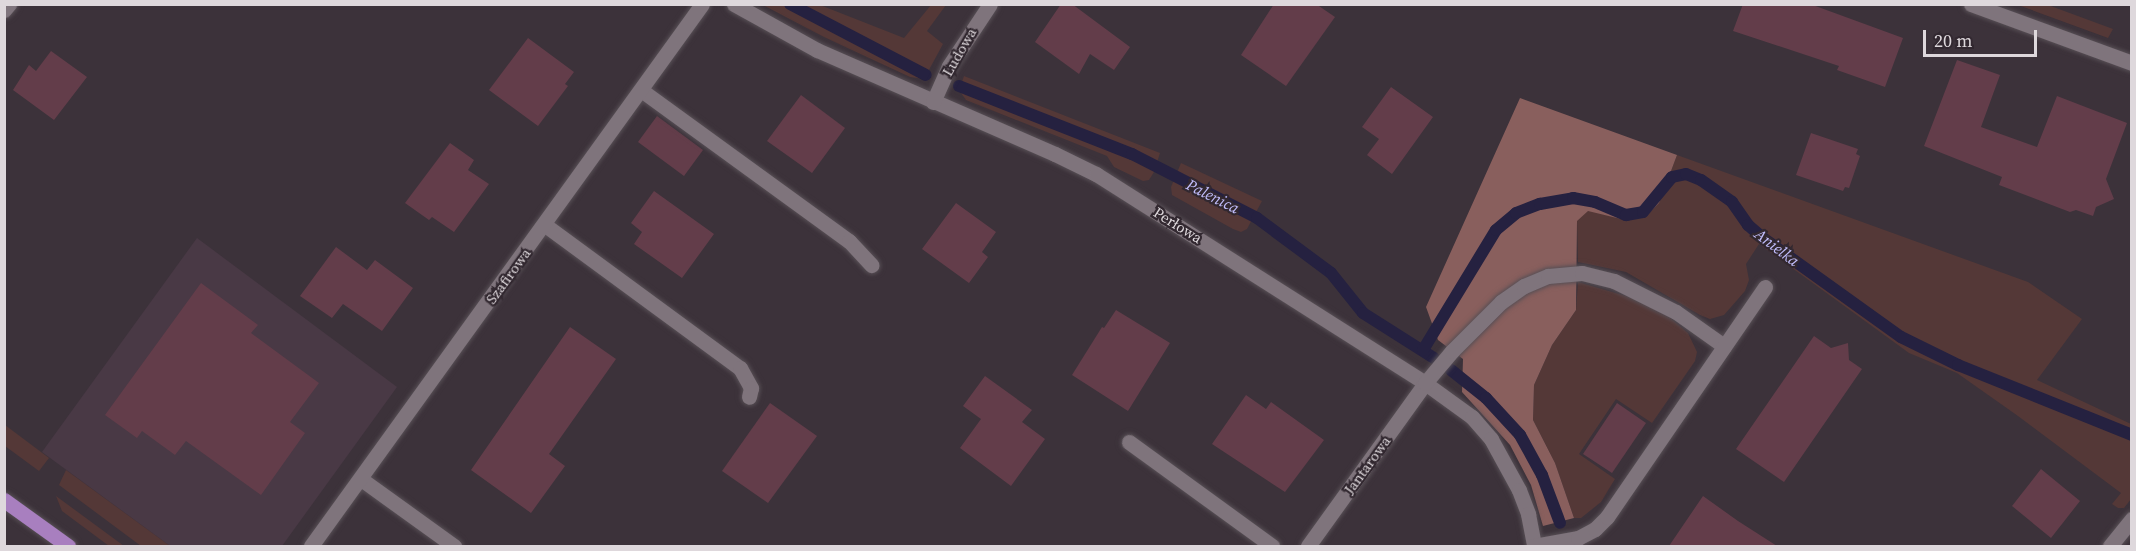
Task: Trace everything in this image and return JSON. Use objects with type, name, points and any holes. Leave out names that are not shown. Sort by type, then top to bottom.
[{"type":"main road","points":[[4,500],[68,546]]},
{"type":"street","points":[[4,10],[9,4]]},
{"type":"street","name":"Szafirowa","points":[[311,546],[702,4]]},
{"type":"street","name":"Perłowa","points":[[734,4],[817,50],[1096,174],[1425,383],[1472,417],[1491,439],[1519,490],[1528,514],[1534,546]]},
{"type":"street","name":"Ludowa","points":[[933,102],[949,66],[990,4]]},
{"type":"street","points":[[1971,4],[2132,63]]},
{"type":"street","points":[[641,90],[849,241],[871,265]]},
{"type":"street","points":[[544,225],[734,362],[747,378],[751,388],[749,397]]},
{"type":"street","name":"Jantarowa","points":[[1308,546],[1425,383],[1452,351],[1501,302],[1524,286],[1548,276],[1582,273],[1614,281],[1676,312],[1724,346]]},
{"type":"street","points":[[1534,546],[1578,538],[1595,529],[1607,517],[1765,287]]},
{"type":"street","points":[[1129,442],[1272,546]]},
{"type":"street","points":[[361,479],[454,546]]},
{"type":"street","points":[[2110,546],[2132,519]]},
{"type":"shaded area","points":[[763,5],[820,5],[904,38],[931,5],[946,5],[927,31],[943,44],[924,79],[910,77],[824,37]]},
{"type":"shaded area","points":[[2018,5],[2048,5],[2113,29],[2108,38]]},
{"type":"shaded area","points":[[964,76],[1160,153],[1154,172],[1149,180],[1143,181],[1114,167],[1107,156],[966,100],[959,90]]},
{"type":"shaded area","points":[[1520,98],[1677,155],[1659,203],[1646,216],[1621,219],[1588,211],[1577,221],[1576,310],[1552,345],[1534,385],[1533,420],[1555,463],[1574,518],[1543,526],[1531,485],[1510,445],[1462,392],[1463,359],[1438,340],[1426,307]]},
{"type":"shaded area","points":[[1677,155],[2028,282],[2082,319],[2037,380],[2131,424],[2131,499],[2124,508],[2118,508],[2112,504],[2121,493],[2018,416],[1957,373],[1909,353],[1759,244],[1746,264],[1749,280],[1745,291],[1724,315],[1710,319],[1626,272],[1578,262],[1577,220],[1588,210],[1621,219],[1646,216],[1659,203]]},
{"type":"shaded area","points":[[1181,163],[1262,201],[1247,229],[1241,232],[1233,229],[1172,195],[1171,187]]},
{"type":"shaded area","points":[[197,238],[397,387],[282,546],[170,546],[42,452]]},
{"type":"shaded area","points":[[1578,282],[1636,299],[1669,317],[1688,333],[1697,352],[1695,361],[1652,423],[1616,399],[1579,454],[1615,479],[1601,502],[1581,518],[1574,518],[1555,463],[1533,420],[1534,385],[1552,345],[1576,310]]},
{"type":"shaded area","points":[[5,425],[49,458],[39,471],[5,446]]},
{"type":"shaded area","points":[[66,470],[170,546],[141,546],[59,485]]},
{"type":"shaded area","points":[[56,496],[124,546],[109,546],[62,511]]},
{"type":"building","points":[[1061,4],[1072,4],[1130,47],[1114,70],[1090,54],[1079,74],[1035,42]]},
{"type":"building","points":[[1274,4],[1316,4],[1335,17],[1286,86],[1241,55]]},
{"type":"building","points":[[1743,4],[1810,4],[1903,38],[1885,87],[1837,70],[1839,66],[1733,31]]},
{"type":"building","points":[[528,38],[574,72],[565,84],[568,86],[538,126],[489,90]]},
{"type":"building","points":[[51,51],[87,77],[54,120],[13,90],[29,65],[36,71]]},
{"type":"building","points":[[1957,60],[2000,75],[1981,127],[2037,147],[2057,96],[2127,123],[2106,179],[2114,199],[2096,207],[2093,216],[2076,210],[2070,212],[1999,185],[2002,177],[1924,146]]},
{"type":"building","points":[[1391,87],[1433,117],[1392,174],[1367,155],[1379,139],[1362,127]]},
{"type":"building","points":[[801,95],[845,128],[812,173],[767,141]]},
{"type":"building","points":[[657,116],[703,150],[684,176],[638,142]]},
{"type":"building","points":[[1811,133],[1858,149],[1856,154],[1860,156],[1849,188],[1845,187],[1843,191],[1796,175]]},
{"type":"building","points":[[450,143],[474,160],[468,170],[489,184],[454,232],[432,217],[429,220],[405,203]]},
{"type":"building","points":[[654,191],[714,234],[682,278],[634,244],[642,232],[631,223]]},
{"type":"building","points":[[956,203],[996,232],[982,252],[988,257],[969,283],[922,249]]},
{"type":"building","points":[[336,247],[367,270],[375,260],[413,288],[382,331],[343,304],[332,318],[300,296]]},
{"type":"building","points":[[201,283],[258,325],[251,333],[319,383],[290,422],[305,433],[261,495],[186,441],[175,455],[142,431],[137,438],[105,415]]},
{"type":"building","points":[[1116,310],[1170,343],[1128,411],[1072,375],[1102,327],[1104,328]]},
{"type":"building","points":[[570,327],[616,359],[549,454],[565,466],[531,513],[471,470]]},
{"type":"building","points":[[1814,336],[1831,348],[1848,343],[1849,360],[1862,369],[1784,482],[1736,449]]},
{"type":"building","points":[[985,376],[1032,410],[1022,422],[1045,439],[1011,486],[960,448],[981,419],[963,406]]},
{"type":"building","points":[[1246,395],[1266,409],[1271,402],[1324,440],[1285,492],[1212,444]]},
{"type":"building","points":[[770,403],[817,436],[768,503],[722,471]]},
{"type":"building","points":[[1617,403],[1646,423],[1612,473],[1583,454]]},
{"type":"building","points":[[2041,469],[2080,501],[2051,538],[2012,506]]},
{"type":"building","points":[[1703,496],[1738,521],[1777,546],[1669,546]]},
{"type":"waterway","name":"Palenica","points":[[790,4],[926,75]]},
{"type":"waterway","name":"Palenica","points":[[959,86],[1132,154],[1257,218],[1331,273],[1363,313],[1434,358]]},
{"type":"waterway","name":"Anielka","points":[[1423,350],[1496,230],[1516,213],[1540,204],[1573,198],[1595,202],[1626,215],[1643,212],[1672,177],[1686,174],[1701,180],[1732,202],[1748,225],[1763,238],[1901,337],[1958,365],[2132,435]]},
{"type":"waterway","name":"Palenica","points":[[1451,370],[1486,398],[1520,435],[1542,475],[1560,523]]}]
